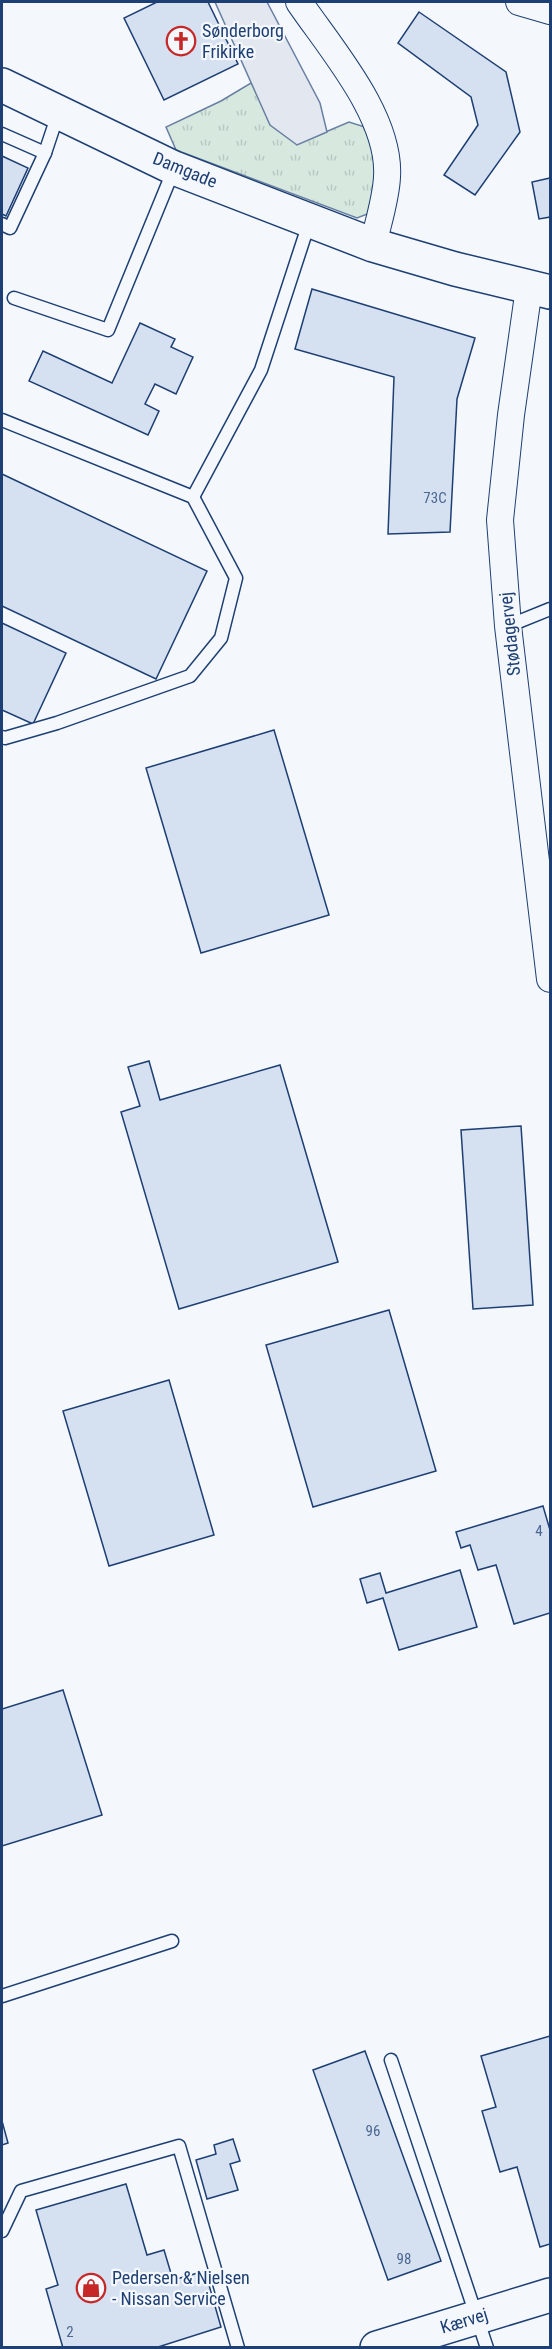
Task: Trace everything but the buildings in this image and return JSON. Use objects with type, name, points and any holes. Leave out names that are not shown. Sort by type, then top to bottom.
[{"type":"street","points":[[301,2],[362,91],[382,137],[387,176],[373,245]]},
{"type":"street","points":[[519,2],[550,11]]},
{"type":"street","name":"Damgade","points":[[2,85],[174,168],[373,245],[540,290]]},
{"type":"street","name":"Stødagervej","points":[[540,290],[511,415],[500,520],[508,626],[550,980]]},
{"type":"street","name":"Kærvej","points":[[391,2345],[482,2332],[550,2295]]},
{"type":"lane","points":[[2,224],[10,228],[45,153],[58,113]]},
{"type":"lane","points":[[2,134],[45,153]]},
{"type":"lane","points":[[14,298],[108,330],[174,168]]},
{"type":"lane","points":[[193,497],[261,370],[310,219]]},
{"type":"lane","points":[[2,420],[193,497],[236,578],[221,638],[190,676],[57,723],[2,737]]},
{"type":"lane","points":[[508,626],[550,609]]},
{"type":"lane","points":[[2,1996],[172,1941]]},
{"type":"lane","points":[[391,2060],[482,2332]]},
{"type":"lane","points":[[2,2231],[21,2191],[178,2146],[238,2348]]},
{"type":"green space","points":[[251,83],[297,144],[349,122],[368,128],[378,178],[370,213],[357,218],[176,150],[166,127],[221,101]]},
{"type":"shaded area","points":[[215,2],[267,2],[320,103],[327,132],[297,145],[270,125]]},
{"type":"place","name":"Sønderborg Frikirke","points":[[181,41]]},
{"type":"place","name":"Pedersen & Nielsen - Nissan Service","points":[[91,2288]]}]
